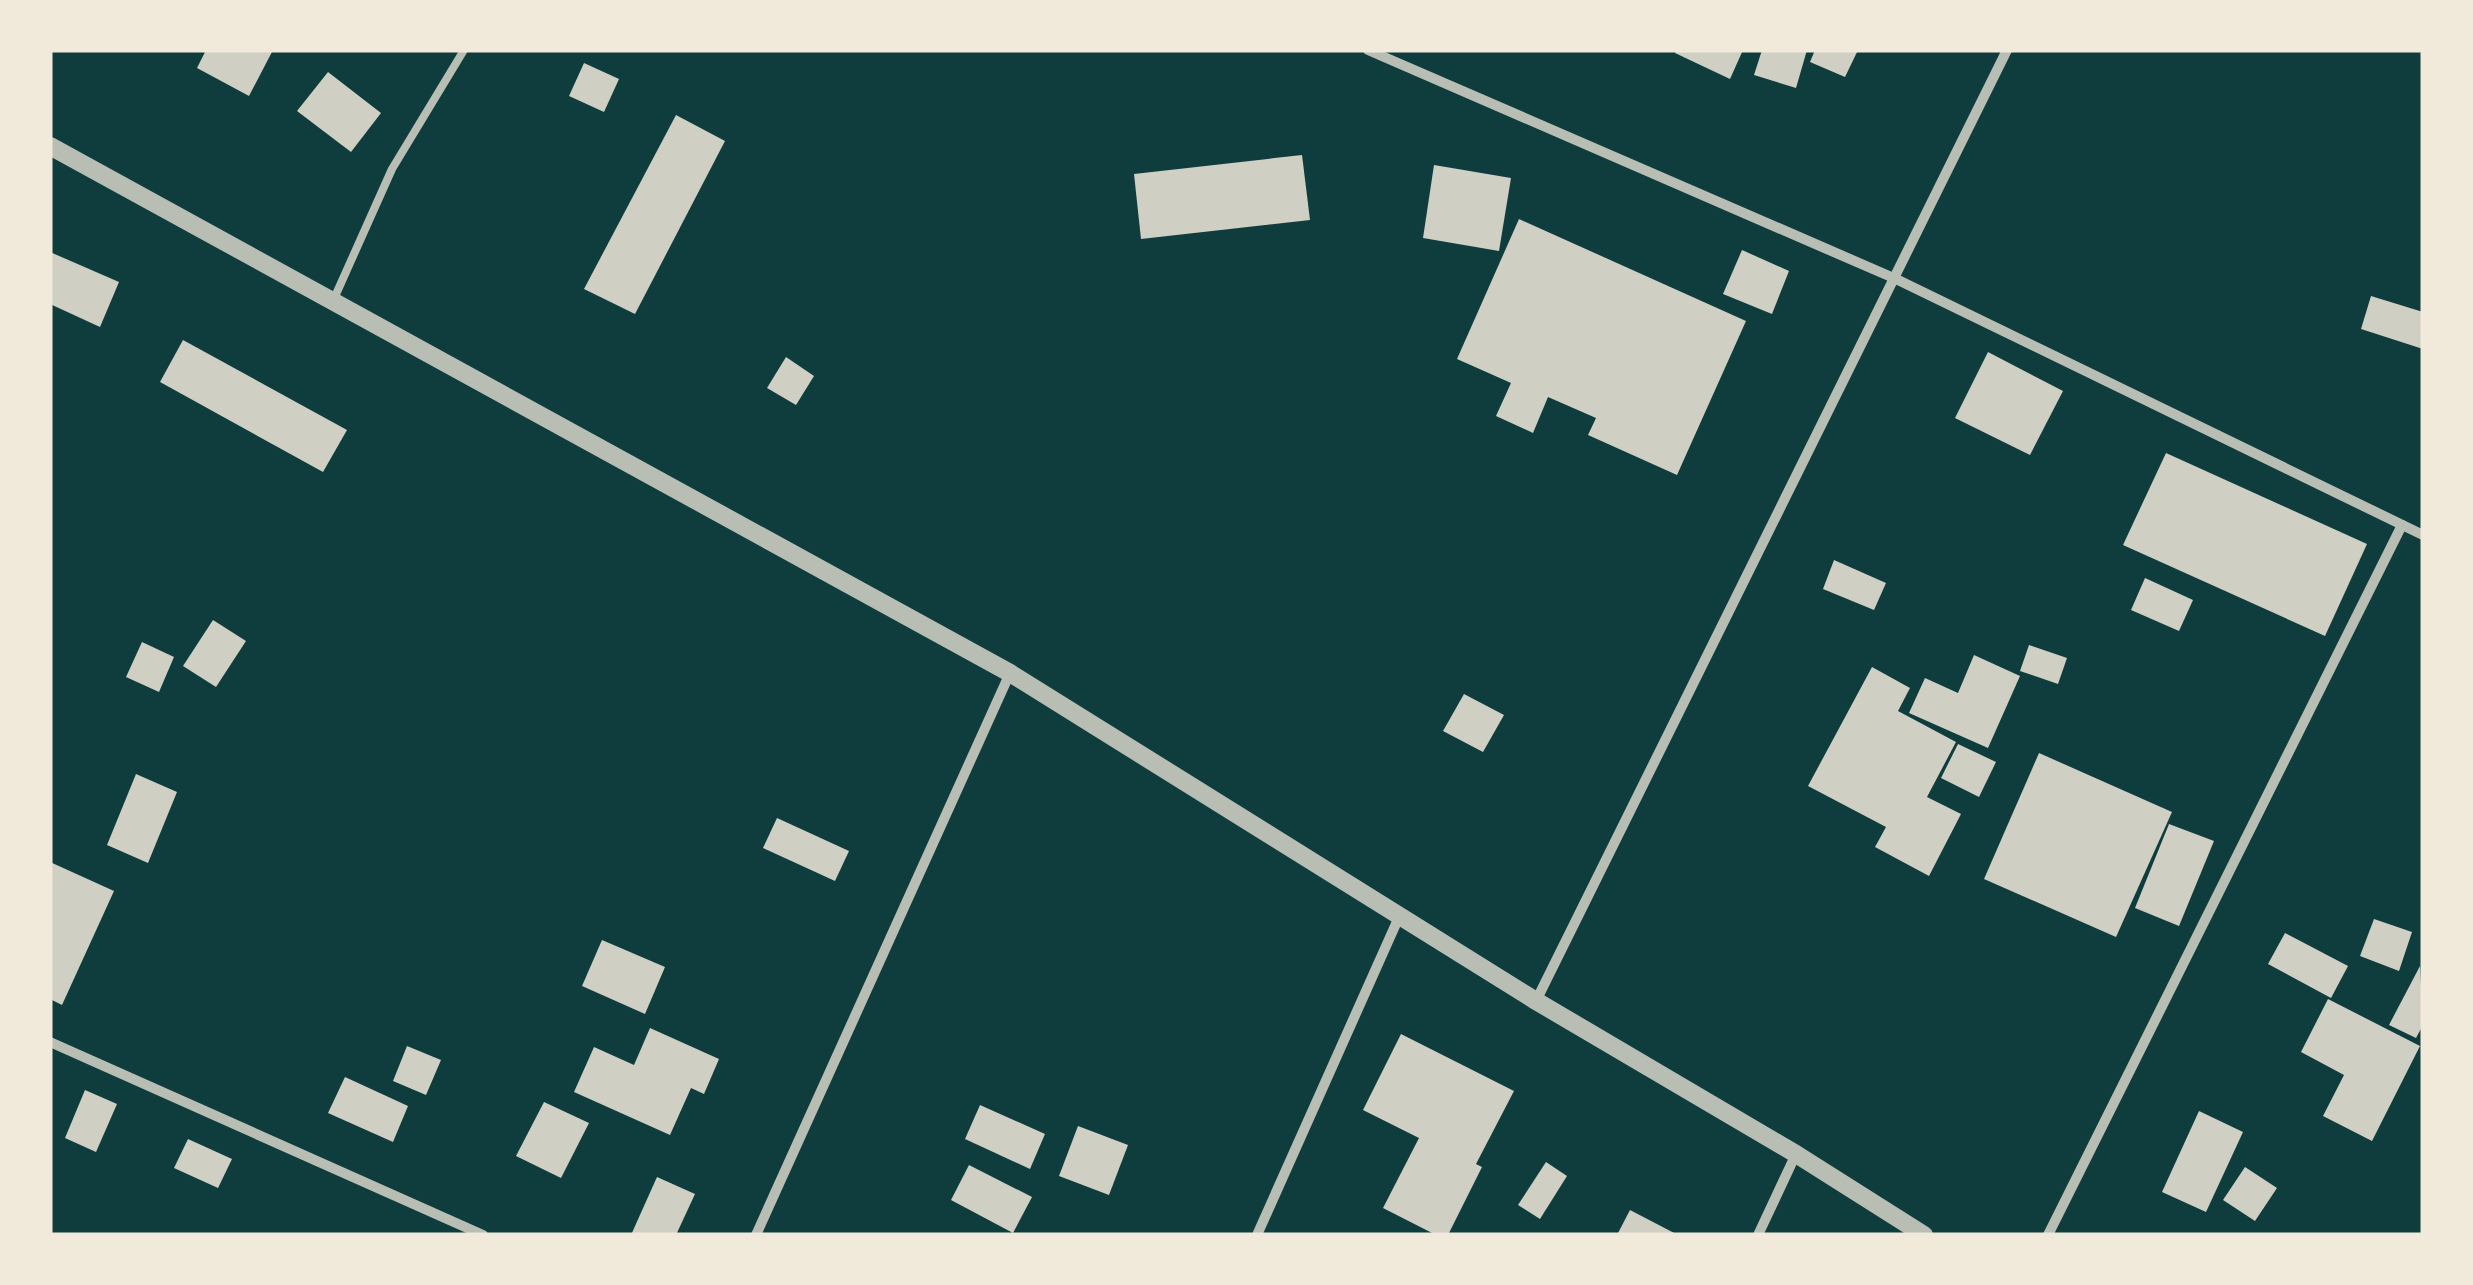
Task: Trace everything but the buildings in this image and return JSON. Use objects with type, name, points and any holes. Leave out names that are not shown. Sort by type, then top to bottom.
[{"type":"street","points":[[1368,50],[1896,279],[2423,534]]},
{"type":"street","points":[[1536,1001],[2007,50]]},
{"type":"street","points":[[50,146],[1010,673],[1536,1001],[1796,1154],[1924,1235]]},
{"type":"street","points":[[2048,1235],[2402,525]]},
{"type":"street","points":[[756,1235],[1010,673]]},
{"type":"street","points":[[1257,1235],[1399,916]]},
{"type":"street","points":[[50,1042],[483,1235]]},
{"type":"street","points":[[1758,1235],[1796,1154]]},
{"type":"lane","points":[[333,301],[392,169],[464,50]]}]
